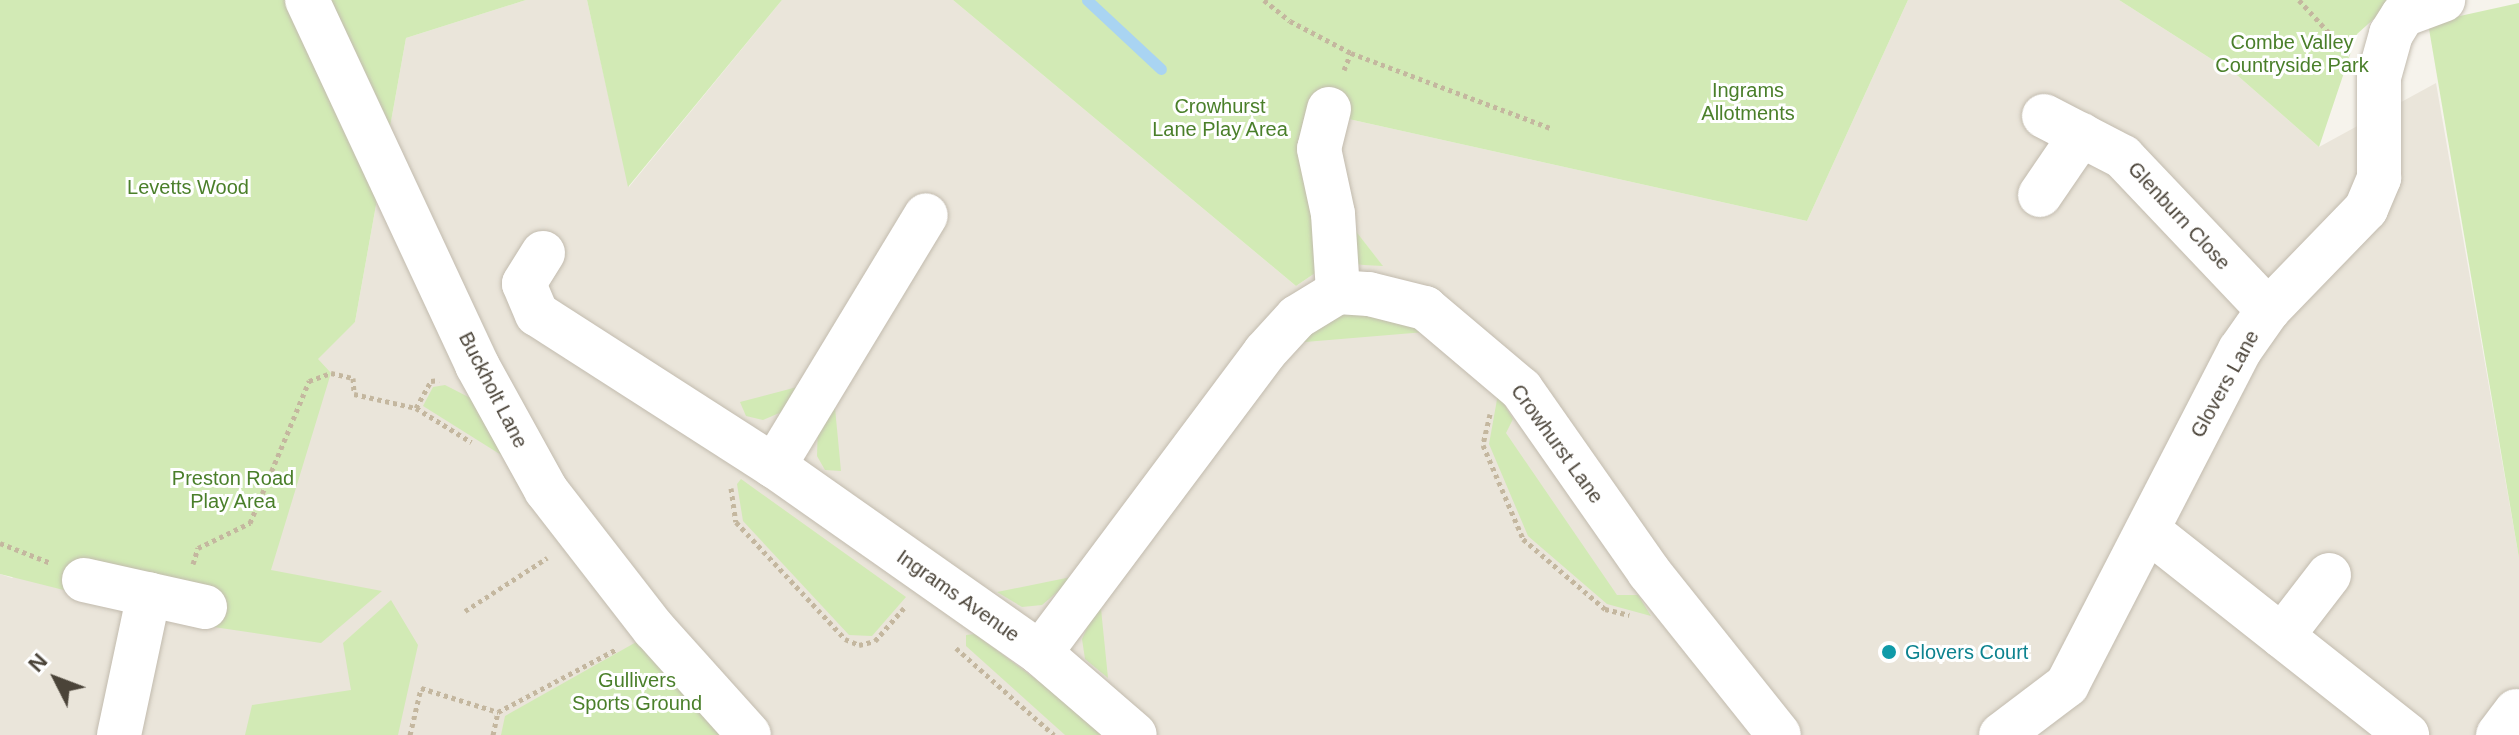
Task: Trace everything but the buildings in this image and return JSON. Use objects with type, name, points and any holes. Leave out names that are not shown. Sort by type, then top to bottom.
[{"type":"street","name":"Buckholt Lane","points":[[307,0],[483,377],[546,490],[654,629],[749,735]]},
{"type":"street","name":"Glovers Lane","points":[[2001,735],[2067,685],[2240,350],[2268,310],[2366,209],[2379,178],[2379,77],[2403,15],[2434,2]]},
{"type":"street","points":[[1040,653],[1265,352],[1297,317],[1338,292],[1333,214],[1319,149],[1329,109]]},
{"type":"street","name":"Glenburn Close","points":[[2040,195],[2062,126],[2123,157],[2268,310]]},
{"type":"street","points":[[760,457],[926,215]]},
{"type":"street","name":"Ingrams Avenue","points":[[543,253],[524,284],[537,314],[760,457],[1040,653],[1135,735]]},
{"type":"street","name":"Crowhurst Lane","points":[[1338,292],[1425,308],[1521,389],[1649,572],[1779,735]]},
{"type":"street","points":[[2149,531],[2407,735]]},
{"type":"street","points":[[2282,636],[2329,575]]},
{"type":"street","points":[[84,580],[179,601],[119,735]]},
{"type":"path","points":[[1264,0],[1290,21],[1351,53],[1551,128]]},
{"type":"path","points":[[2299,0],[2379,77]]},
{"type":"path","points":[[1499,370],[1483,445],[1523,539],[1605,609],[1635,616]]},
{"type":"path","points":[[179,601],[198,548],[250,523],[309,381],[331,373],[353,378],[354,394],[416,408],[481,449]]},
{"type":"path","points":[[760,457],[729,473],[736,522],[845,639],[859,645],[875,641],[930,577]]},
{"type":"path","points":[[465,611],[581,536]]},
{"type":"path","points":[[0,543],[84,580]]},
{"type":"path","points":[[410,735],[421,688],[498,712],[654,629]]},
{"type":"path","points":[[493,735],[498,712]]},
{"type":"shaded area","points":[[526,0],[587,0],[629,187],[782,0],[953,0],[1296,286],[1327,265],[1382,265],[1341,212],[1335,116],[1807,221],[1908,0],[2119,0],[2238,76],[2319,147],[2436,83],[2519,558],[2519,735],[0,735],[0,574],[12,578],[355,322],[406,38]]},
{"type":"green space","name":"Levetts Wood","points":[[0,0],[526,0],[406,38],[355,322],[318,359],[331,373],[271,570],[382,591],[321,643],[207,626],[0,574]]},
{"type":"green space","points":[[587,0],[782,0],[628,187]]},
{"type":"green space","name":"Ingrams Allotments","points":[[953,0],[1908,0],[1807,221],[1335,116],[1327,265],[1296,286]]},
{"type":"green space","name":"Combe Valley Countryside Park","points":[[2119,0],[2395,0],[2357,34],[2319,147],[2238,76]]},
{"type":"green space","points":[[2519,3],[2519,558],[2428,23]]},
{"type":"green space","points":[[1341,212],[1383,266],[1345,264]]},
{"type":"green space","points":[[1370,307],[1425,332],[1293,343],[1305,325]]},
{"type":"green space","points":[[445,385],[492,409],[522,468],[423,406],[433,387]]},
{"type":"green space","points":[[801,386],[791,408],[763,420],[746,416],[740,402]]},
{"type":"green space","points":[[1498,394],[1513,419],[1506,433],[1617,595],[1638,595],[1651,616],[1607,604],[1528,536],[1489,444]]},
{"type":"green space","points":[[835,408],[841,471],[825,470],[817,456],[818,425]]},
{"type":"green space","points":[[741,479],[906,597],[872,636],[849,635],[743,521],[737,484]]},
{"type":"green space","points":[[1076,576],[1042,605],[1022,607],[997,592]]},
{"type":"green space","points":[[1100,599],[1108,678],[1085,659],[1082,639]]},
{"type":"green space","points":[[391,600],[418,645],[398,735],[245,735],[252,705],[351,690],[343,643]]},
{"type":"green space","points":[[975,634],[1111,735],[1065,735],[966,646],[966,635]]},
{"type":"green space","name":"Gullivers Sports Ground","points":[[647,636],[735,735],[501,735],[505,716]]},
{"type":"waterway","points":[[1087,0],[1161,69]]},
{"type":"place","name":"Glovers Court","points":[[1889,652]]},
{"type":"park label","name":"Crowhurst Lane Play Area","points":[[1220,118]]},
{"type":"park label","name":"Preston Road Play Area","points":[[233,490]]}]
